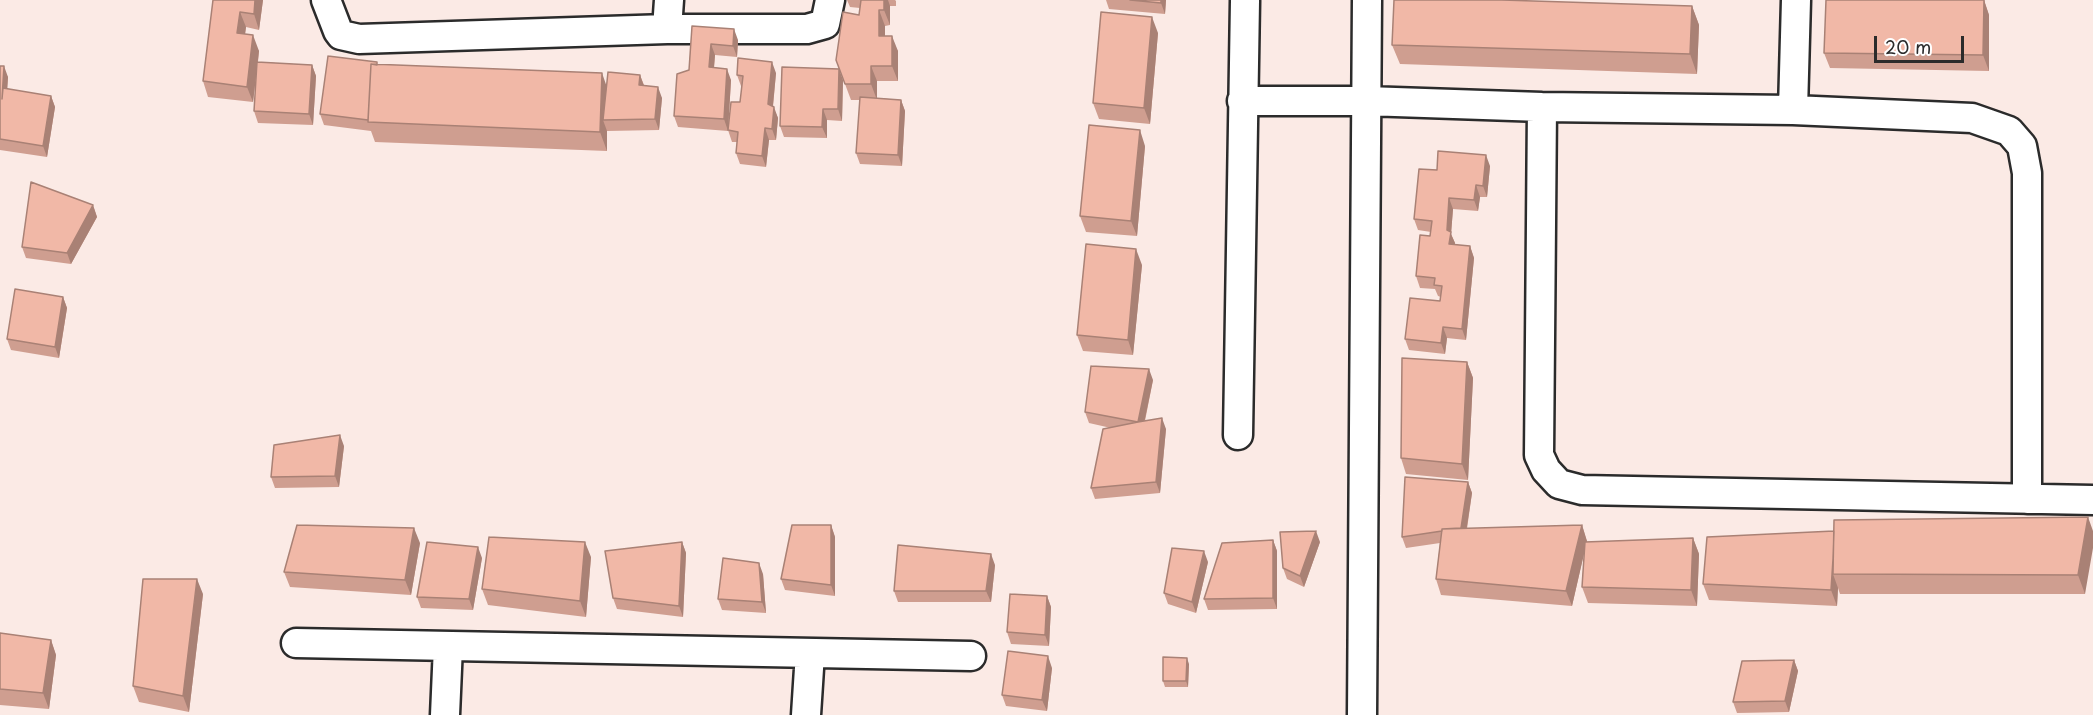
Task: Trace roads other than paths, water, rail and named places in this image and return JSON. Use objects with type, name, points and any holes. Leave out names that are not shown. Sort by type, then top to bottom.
[{"type":"street","points":[[327,0],[341,35],[359,39],[667,29],[814,28],[825,24],[830,0]]},
{"type":"street","points":[[667,29],[669,0]]},
{"type":"street","points":[[1362,715],[1367,0]]},
{"type":"street","points":[[1793,110],[1796,0]]},
{"type":"street","points":[[1238,435],[1245,1]]},
{"type":"street","points":[[1242,101],[1366,101],[1542,107],[1793,110],[1972,118],[2009,130],[2022,146],[2027,173],[2027,499]]},
{"type":"street","points":[[1542,107],[1539,455],[1546,470],[1559,484],[1582,490],[2093,500]]},
{"type":"street","points":[[296,643],[971,656]]},
{"type":"street","points":[[445,715],[448,646]]},
{"type":"street","points":[[806,715],[810,653]]}]
